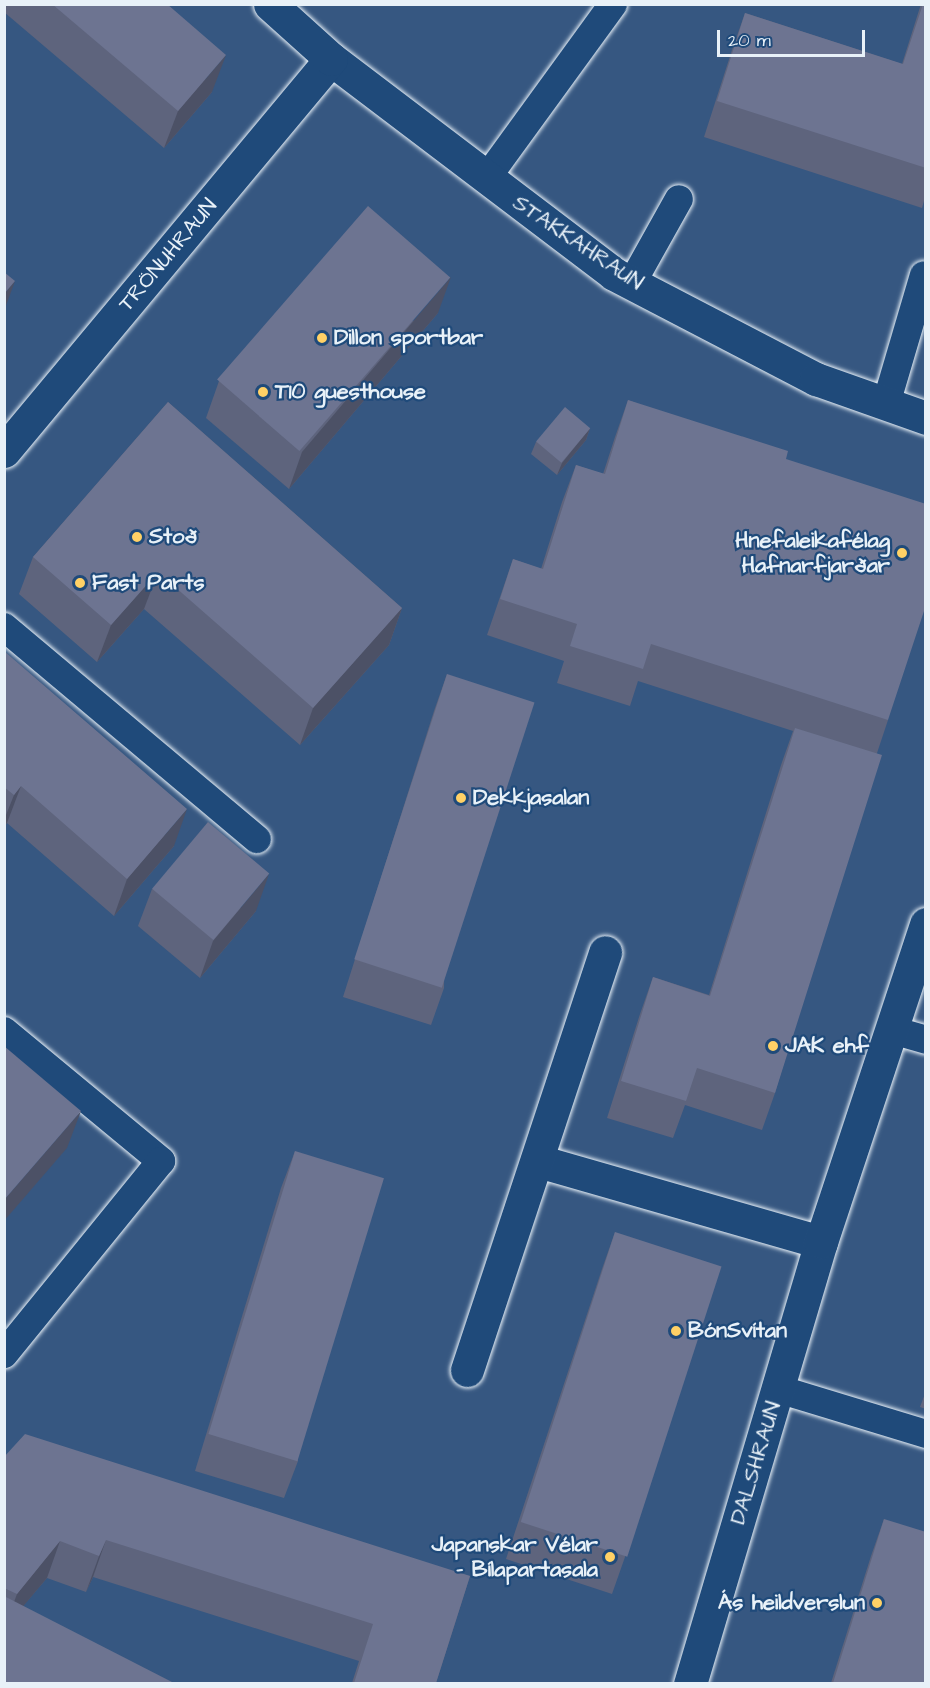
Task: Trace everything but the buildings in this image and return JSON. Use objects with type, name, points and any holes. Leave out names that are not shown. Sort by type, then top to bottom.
[{"type":"street","name":"STAKKAHRAUN","points":[[270,4],[331,59],[486,179],[632,283],[816,379],[926,418]]},
{"type":"street","name":"TRÖNUHRAUN","points":[[4,451],[331,59]]},
{"type":"street","name":"DALSHRAUN","points":[[690,1683],[821,1242],[926,924]]},
{"type":"street","points":[[467,1370],[538,1161],[605,952]]},
{"type":"street","points":[[538,1161],[821,1242]]},
{"type":"lane","points":[[486,179],[613,4]]},
{"type":"lane","points":[[632,283],[679,199]]},
{"type":"lane","points":[[886,404],[924,275]]},
{"type":"lane","points":[[4,627],[257,838]]},
{"type":"lane","points":[[4,1030],[161,1161],[4,1354]]},
{"type":"lane","points":[[892,1030],[926,1040]]},
{"type":"lane","points":[[778,1389],[926,1434]]},
{"type":"place","name":"Dillon sportbar","points":[[322,338]]},
{"type":"place","name":"T10 guesthouse","points":[[263,392]]},
{"type":"place","name":"Stoð","points":[[137,537]]},
{"type":"place","name":"Hnefaleikafélag Hafnarfjarðar","points":[[902,553]]},
{"type":"place","name":"Fast Parts","points":[[80,583]]},
{"type":"place","name":"Dekkjasalan","points":[[461,798]]},
{"type":"place","name":"JAK ehf","points":[[773,1046]]},
{"type":"place","name":"BónSvítan","points":[[676,1331]]},
{"type":"place","name":"Japanskar Vélar - Bílapartasala","points":[[610,1557]]},
{"type":"place","name":"Ás heildverslun","points":[[877,1603]]}]
